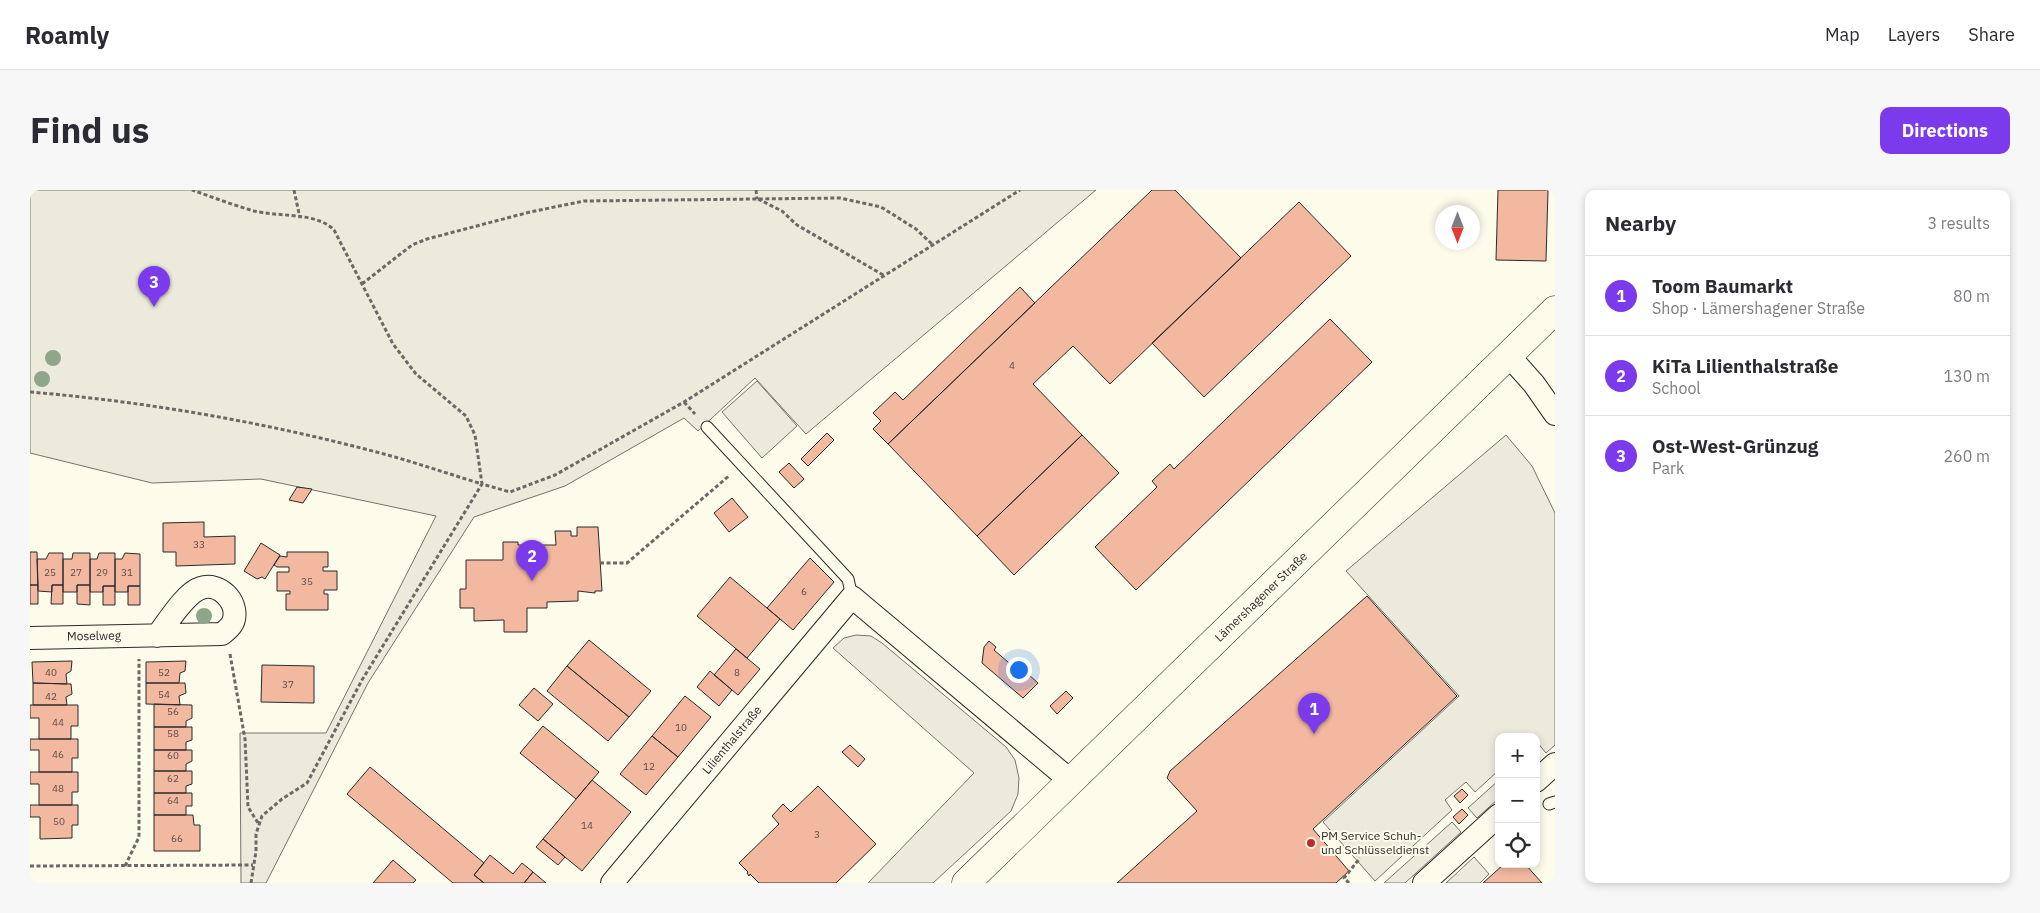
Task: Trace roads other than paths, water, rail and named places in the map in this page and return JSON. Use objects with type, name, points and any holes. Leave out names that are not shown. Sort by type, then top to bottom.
[{"type":"main road","name":"Lämershagener Straße","points":[[966,883],[1555,310]]},
{"type":"street","points":[[1509,356],[1534,384],[1555,414]]},
{"type":"street","name":"Moselweg","points":[[30,638],[148,636],[222,634],[230,627],[234,619],[233,607],[228,595],[216,587],[202,587],[191,594],[148,636]]},
{"type":"street","points":[[852,597],[1071,781]]},
{"type":"street","name":"Lilienthalstraße","points":[[612,883],[852,597]]},
{"type":"street","points":[[1539,778],[1555,764]]},
{"type":"street","points":[[1424,883],[1495,819]]},
{"type":"lane","points":[[707,428],[848,579],[852,597]]},
{"type":"place","name":"Ost-West-Grünzug","points":[[154,307]]},
{"type":"place","name":"KiTa Lilienthalstraße","points":[[532,581]]},
{"type":"place","name":"Toom Baumarkt","points":[[1314,734]]},
{"type":"place","name":"PM Service Schuh- und Schlüsseldienst","points":[[1311,843]]}]
